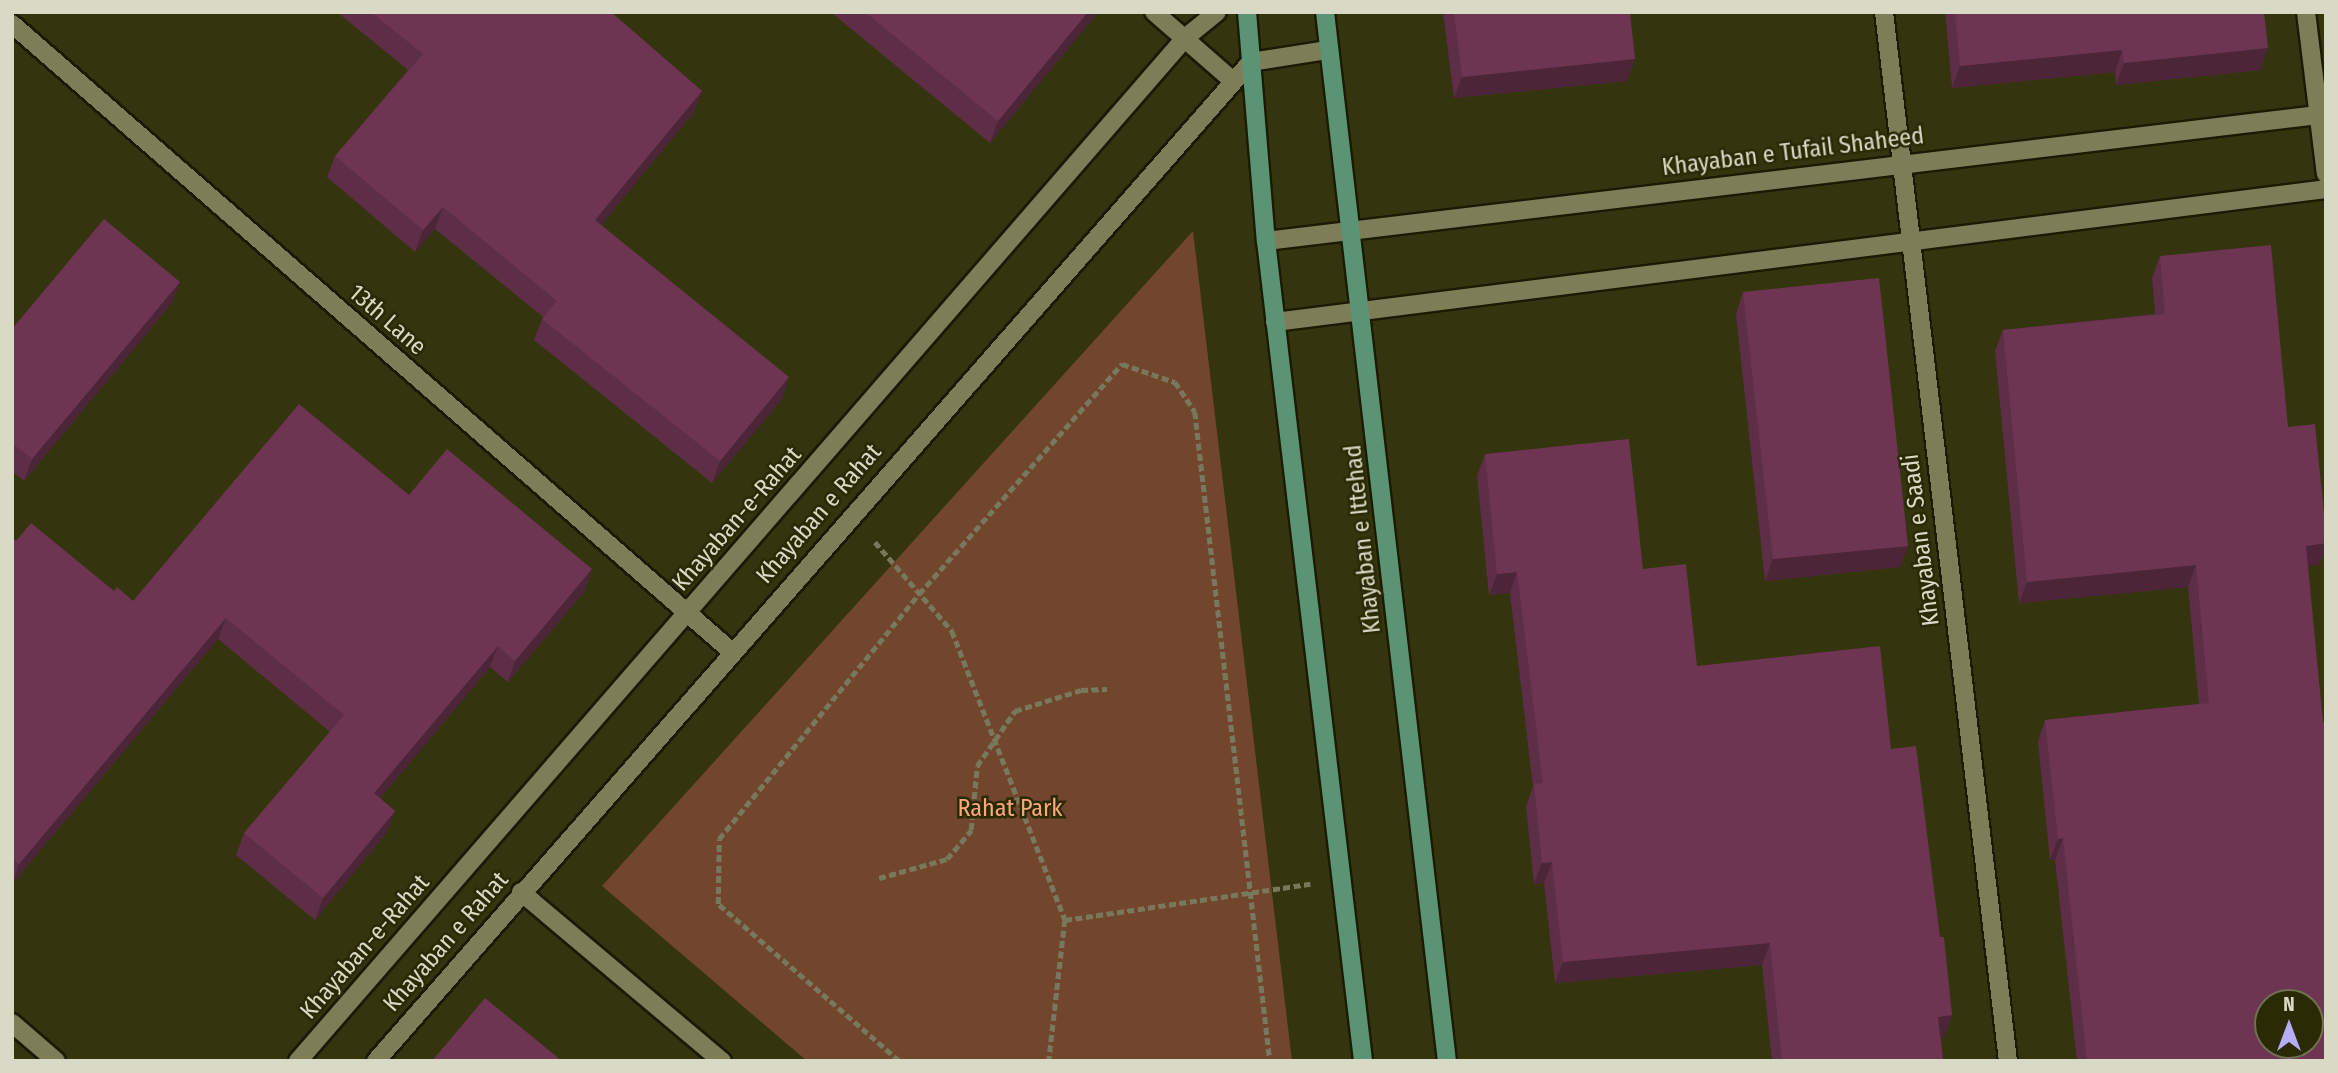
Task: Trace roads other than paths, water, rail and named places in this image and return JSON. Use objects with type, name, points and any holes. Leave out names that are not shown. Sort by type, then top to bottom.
[{"type":"main road","points":[[1247,12],[1275,323],[1363,1061]]},
{"type":"main road","name":"Khayaban e Ittehad","points":[[1325,12],[1353,228],[1447,1061]]},
{"type":"street","points":[[1154,12],[1233,81]]},
{"type":"street","name":"Khayaban-e-Rahat","points":[[298,1061],[1185,38],[1217,12]]},
{"type":"street","name":"Khayaban e Saadi","points":[[1884,12],[2008,1061]]},
{"type":"street","points":[[2306,12],[2322,114],[2326,174]]},
{"type":"street","name":"13th Lane","points":[[12,24],[731,651]]},
{"type":"street","points":[[1251,62],[1328,50]]},
{"type":"street","name":"Khayaban e Rahat","points":[[376,1061],[731,651],[1251,62]]},
{"type":"street","name":"Khayaban e Tufail Shaheed","points":[[1266,241],[1353,228],[2322,114]]},
{"type":"street","points":[[1275,323],[2326,190]]},
{"type":"street","points":[[521,892],[722,1061]]},
{"type":"street","points":[[12,1023],[55,1061]]},
{"type":"park label","name":"Rahat Park","points":[[1010,809]]}]
